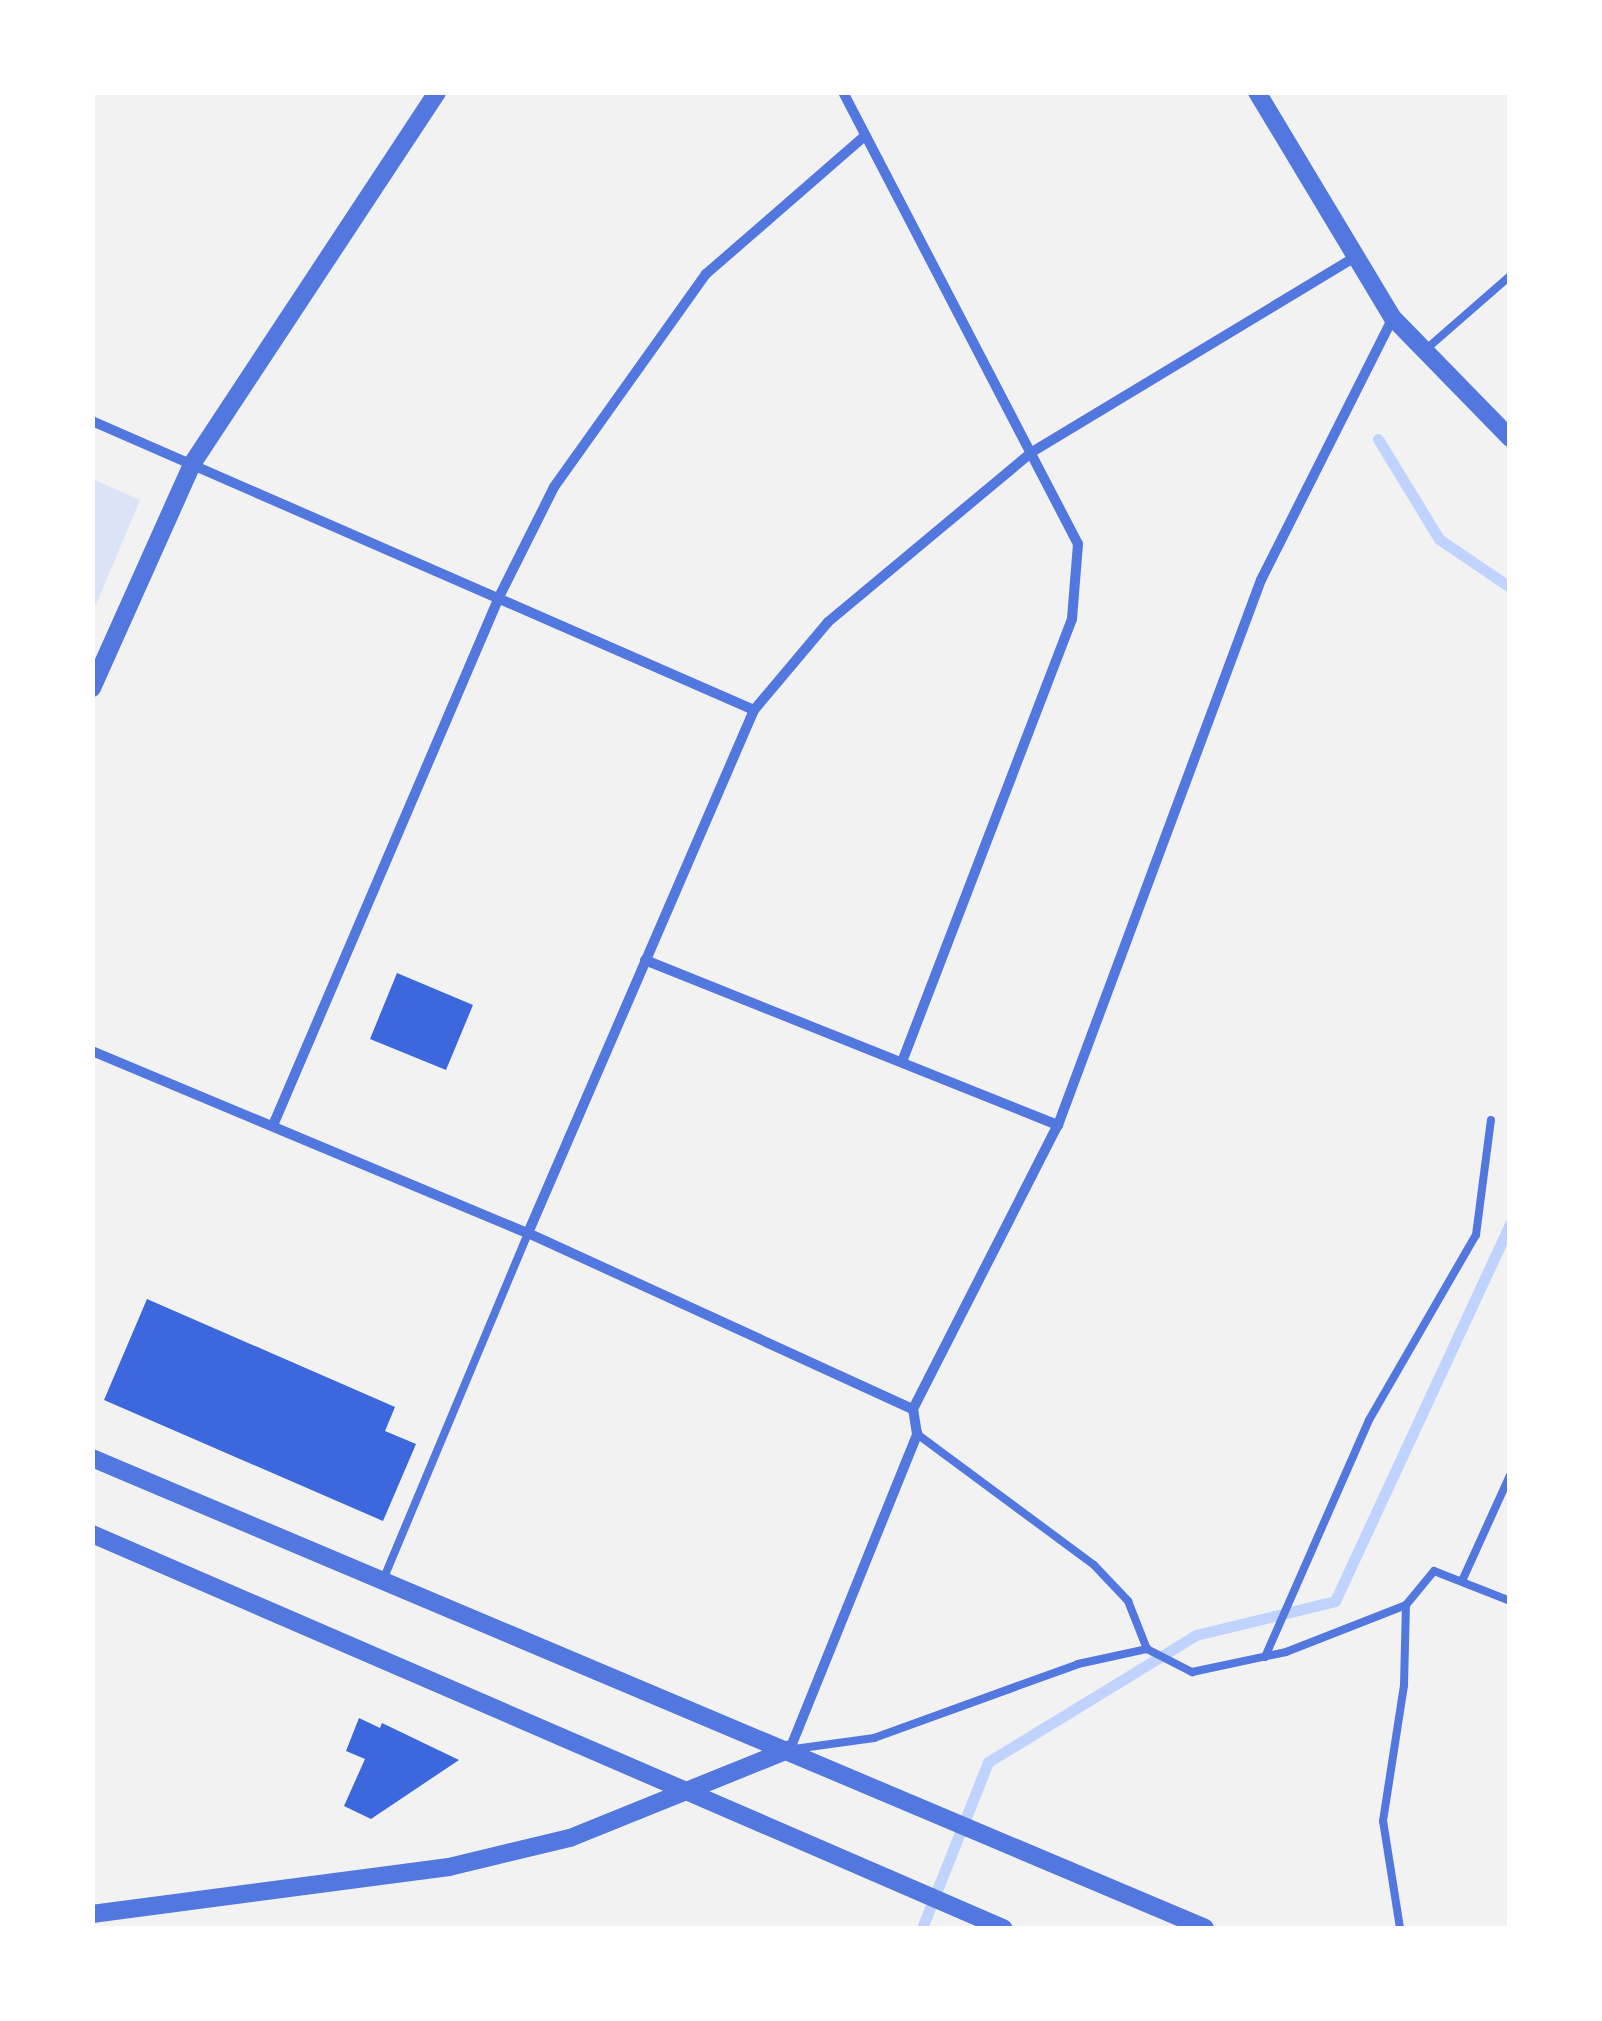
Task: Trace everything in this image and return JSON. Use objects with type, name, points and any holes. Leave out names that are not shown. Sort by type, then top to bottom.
[{"type":"street","points":[[92,688],[192,464],[437,92]]},
{"type":"street","points":[[843,92],[1078,544],[1072,619],[903,1060]]},
{"type":"street","points":[[1257,92],[1353,258],[1393,318],[1510,438]]},
{"type":"street","points":[[274,1122],[500,595],[554,487],[706,274],[865,136]]},
{"type":"street","points":[[528,1233],[754,710],[828,622],[1032,452],[1353,258]]},
{"type":"street","points":[[92,1914],[449,1866],[570,1838],[685,1788],[790,1749],[917,1434],[914,1410],[1058,1125],[1261,580],[1393,318]]},
{"type":"street","points":[[92,421],[500,595],[754,710]]},
{"type":"street","points":[[645,960],[1058,1125]]},
{"type":"street","points":[[92,1051],[274,1122],[528,1233],[914,1410]]},
{"type":"street","points":[[92,1458],[382,1584],[790,1749],[1205,1928]]},
{"type":"street","points":[[92,1534],[1003,1928]]},
{"type":"lane","points":[[1424,351],[1510,276]]},
{"type":"lane","points":[[1265,1657],[1369,1420],[1476,1235],[1492,1120]]},
{"type":"lane","points":[[382,1584],[528,1233]]},
{"type":"lane","points":[[917,1434],[1094,1565],[1128,1602],[1147,1649]]},
{"type":"lane","points":[[1462,1582],[1510,1475]]},
{"type":"lane","points":[[790,1749],[874,1738],[1078,1664],[1147,1649],[1192,1672],[1265,1657],[1406,1605],[1434,1571],[1510,1601]]},
{"type":"lane","points":[[1400,1928],[1383,1821],[1404,1686],[1406,1605]]},
{"type":"shaded area","points":[[93,479],[140,500],[93,612]]},
{"type":"building","points":[[397,973],[473,1005],[446,1070],[370,1039]]},
{"type":"building","points":[[147,1299],[395,1407],[385,1431],[416,1444],[383,1521],[104,1400]]},
{"type":"building","points":[[359,1718],[380,1728],[382,1723],[459,1760],[371,1819],[344,1806],[365,1759],[346,1751]]},
{"type":"waterway","points":[[1378,439],[1439,539],[1510,587]]},
{"type":"waterway","points":[[922,1928],[988,1762],[1196,1635],[1335,1601],[1510,1224]]}]
